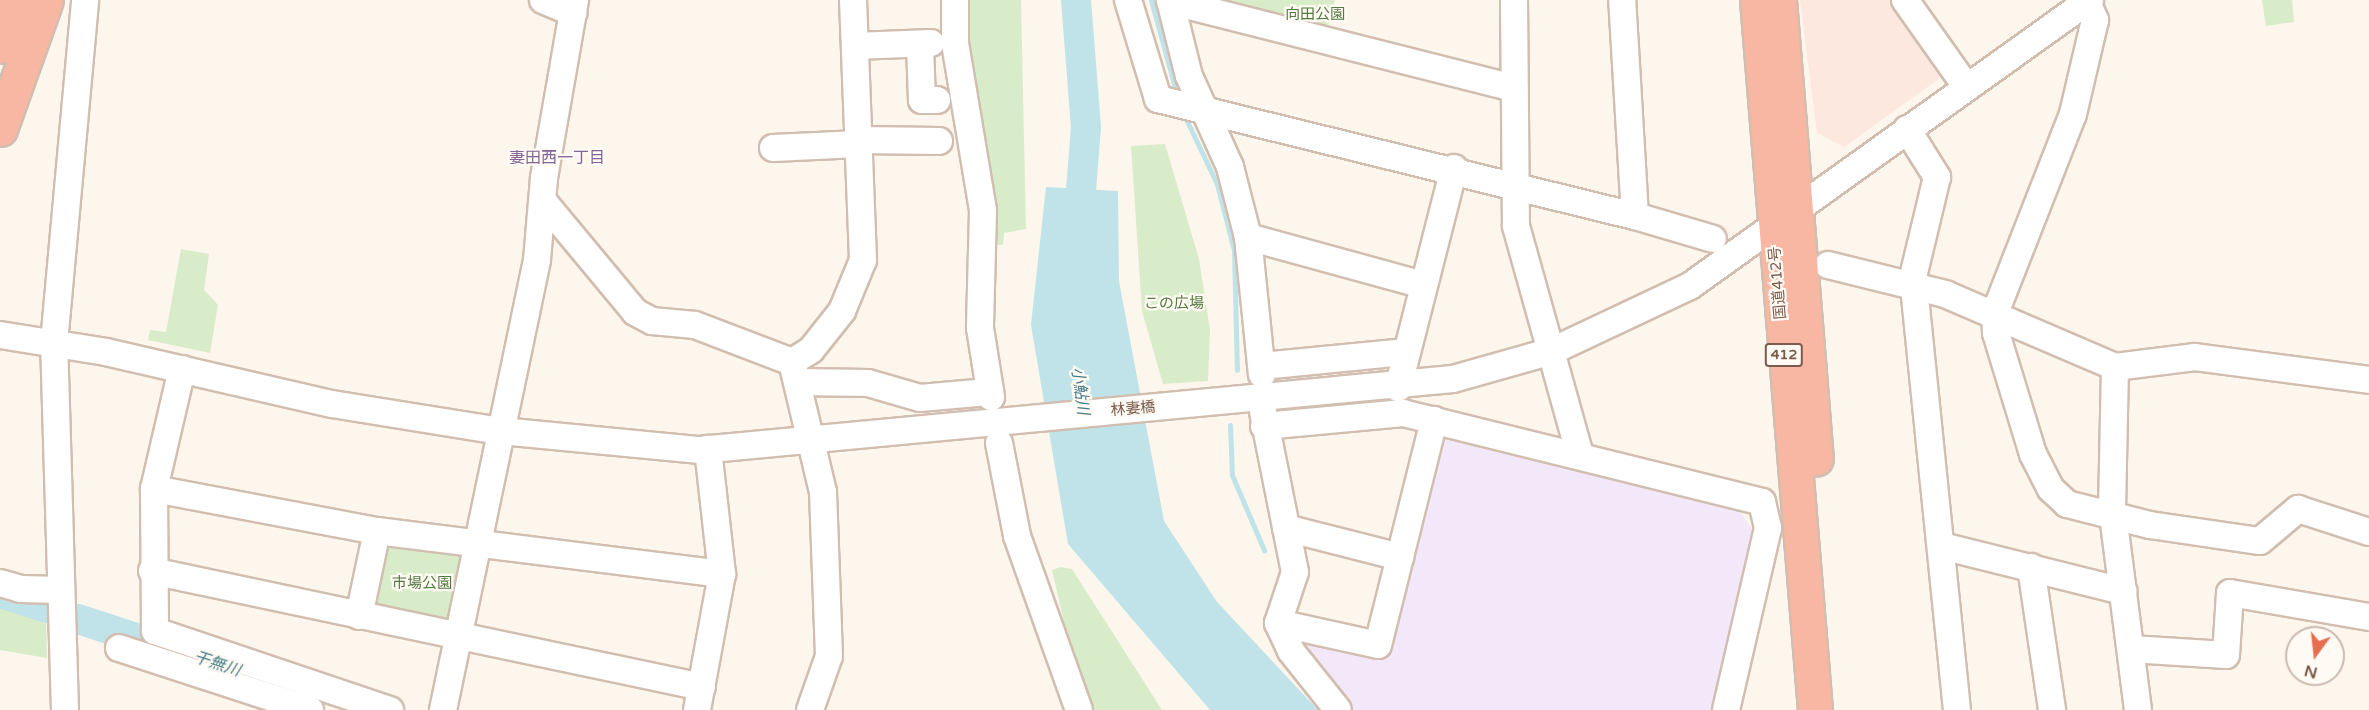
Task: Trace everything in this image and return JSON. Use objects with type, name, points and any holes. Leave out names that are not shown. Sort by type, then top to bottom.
[{"type":"highway","points":[[0,46],[16,0]]},
{"type":"highway","points":[[0,129],[46,0]]},
{"type":"highway","name":"国道412号","points":[[1757,0],[1785,220],[1834,710]]},
{"type":"highway","name":"国道412号","points":[[1779,0],[1785,220],[1815,710]]},
{"type":"street","points":[[65,710],[54,343],[85,0]]},
{"type":"street","points":[[442,710],[537,260],[543,201],[574,7],[543,0]]},
{"type":"street","points":[[810,710],[826,674],[830,635],[823,492],[807,442],[795,372],[859,281],[859,142],[853,0]]},
{"type":"street","points":[[543,201],[635,312],[652,321],[695,325],[795,372],[868,383],[920,398],[990,394],[980,328],[983,211],[955,43],[955,0]]},
{"type":"street","points":[[1128,0],[1158,99],[1454,168],[1713,239]]},
{"type":"street","points":[[1514,0],[1512,184],[1516,226],[1581,455]]},
{"type":"street","points":[[1622,0],[1635,216]]},
{"type":"street","points":[[1905,0],[1966,86]]},
{"type":"street","points":[[1406,352],[1262,370],[1248,237],[1230,167],[1180,48],[1170,1],[1514,88]]},
{"type":"street","points":[[2088,1],[2095,20],[2073,114],[1995,313],[1996,333],[2033,454],[2051,489],[2067,504],[2260,541],[2298,509],[2369,532]]},
{"type":"street","name":"林妻橋","points":[[0,335],[54,343],[182,369],[332,404],[501,431],[708,449],[807,442],[1027,418],[1398,388],[1453,379],[1552,351],[1690,286],[1785,220],[1966,86],[2088,1]]},
{"type":"street","points":[[855,46],[925,44],[922,100]]},
{"type":"street","points":[[1907,129],[1937,177],[1913,277],[1918,289],[1957,710]]},
{"type":"street","points":[[773,148],[859,142],[939,141]]},
{"type":"street","points":[[1398,388],[1454,168]]},
{"type":"street","points":[[1248,237],[1424,285]]},
{"type":"street","points":[[1828,266],[1918,289],[1995,313],[2115,367],[2194,357],[2369,380]]},
{"type":"street","points":[[2115,367],[2112,514],[2138,710]]},
{"type":"street","points":[[182,369],[154,489],[152,571],[155,632],[390,710]]},
{"type":"street","points":[[1338,710],[1291,651],[1278,623],[1295,572],[1264,419],[1403,413],[1581,455],[1762,502],[1768,528],[1726,710]]},
{"type":"street","points":[[1278,623],[1378,645],[1434,420]]},
{"type":"street","points":[[999,444],[1017,536],[1079,710]]},
{"type":"street","points":[[152,571],[458,638],[700,699],[722,574],[708,449]]},
{"type":"street","points":[[154,489],[377,531],[722,574]]},
{"type":"street","points":[[1286,528],[1400,557]]},
{"type":"street","points":[[359,616],[377,531]]},
{"type":"street","points":[[1942,546],[2123,591]]},
{"type":"street","points":[[2031,567],[2052,710]]},
{"type":"street","points":[[0,583],[21,590],[61,590]]},
{"type":"street","points":[[2131,649],[2226,655],[2230,592],[2369,617]]},
{"type":"street","points":[[119,648],[258,702],[310,710]]},
{"type":"shaded area","points":[[1800,0],[1900,0],[1943,71],[1940,78],[1844,147],[1817,133]]},
{"type":"shaded area","points":[[1447,434],[1737,507],[1754,532],[1712,710],[1354,710],[1300,636],[1385,657],[1436,440]]},
{"type":"green space","points":[[961,0],[1021,0],[1026,229],[1004,233],[1003,245],[998,245],[961,47]]},
{"type":"green space","points":[[1154,0],[1164,0],[1174,40],[1164,43]]},
{"type":"green space","name":"向田公園","points":[[1191,0],[1335,0],[1326,34]]},
{"type":"green space","points":[[2262,0],[2292,0],[2294,22],[2266,26]]},
{"type":"green space","name":"この広場","points":[[1165,144],[1199,259],[1210,330],[1208,381],[1163,384],[1142,311],[1131,146]]},
{"type":"green space","points":[[181,249],[209,254],[204,290],[218,305],[210,353],[148,340],[150,330],[166,332]]},
{"type":"green space","name":"市場公園","points":[[387,542],[464,553],[454,624],[372,610]]},
{"type":"green space","points":[[1061,567],[1072,569],[1162,710],[1084,710],[1052,570]]},
{"type":"green space","points":[[0,603],[46,619],[47,658],[0,650]]},
{"type":"water","points":[[1046,187],[1118,191],[1119,281],[1164,521],[1217,602],[1318,710],[1210,710],[1068,544],[1031,325]]},
{"type":"waterway","name":"小鮎川","points":[[1076,0],[1086,127],[1078,229]]},
{"type":"waterway","points":[[1151,0],[1177,95]]},
{"type":"waterway","points":[[1186,119],[1217,184],[1234,250],[1237,370]]},
{"type":"waterway","points":[[1230,425],[1232,475],[1264,550]]},
{"type":"waterway","name":"干無川","points":[[0,593],[47,608]]},
{"type":"waterway","name":"干無川","points":[[78,619],[188,655]]},
{"type":"district","name":"妻田西一丁目","points":[[557,158]]}]
